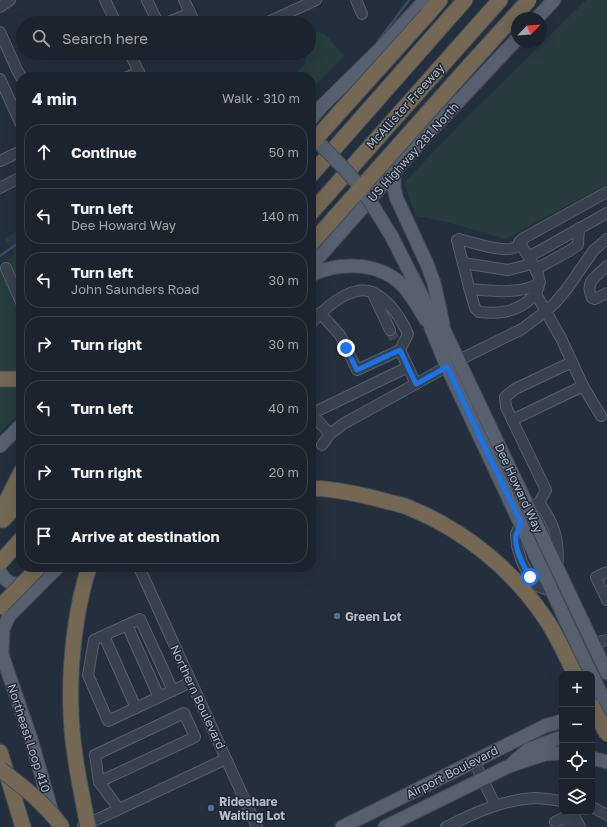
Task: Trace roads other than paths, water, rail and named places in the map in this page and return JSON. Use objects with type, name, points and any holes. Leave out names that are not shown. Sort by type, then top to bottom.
[{"type":"highway","points":[[316,138],[440,0]]},
{"type":"highway","name":"McAllister Freeway","points":[[316,169],[465,0]]},
{"type":"highway","name":"McAllister Freeway","points":[[316,207],[500,0]]},
{"type":"highway","points":[[316,238],[529,0]]},
{"type":"highway","points":[[0,379],[16,379]]},
{"type":"highway","points":[[0,484],[16,483]]},
{"type":"highway","points":[[2,518],[16,484]]},
{"type":"highway","points":[[316,488],[326,488],[372,497],[410,508],[438,521],[478,547],[511,576],[530,597],[585,671]]},
{"type":"highway","points":[[2,518],[16,505]]},
{"type":"highway","points":[[0,563],[16,545]]},
{"type":"highway","points":[[0,607],[34,572]]},
{"type":"highway","points":[[88,572],[77,623],[71,675],[70,713],[75,758],[88,827]]},
{"type":"highway","points":[[593,707],[607,734]]},
{"type":"highway","points":[[594,707],[607,723]]},
{"type":"highway","points":[[0,752],[23,827]]},
{"type":"highway","points":[[0,769],[30,791],[53,814],[62,827]]},
{"type":"main road","points":[[316,113],[382,47],[425,0]]},
{"type":"main road","points":[[543,12],[554,0]]},
{"type":"main road","name":"US Highway 281 North","points":[[316,260],[424,138],[511,46]]},
{"type":"main road","name":"Dee Howard Way","points":[[316,141],[334,158],[356,183],[372,204],[392,237],[437,328],[447,367],[558,568],[606,668]]},
{"type":"main road","points":[[394,172],[396,197],[427,264],[434,284],[437,328]]},
{"type":"main road","points":[[316,272],[340,266],[361,267],[382,271],[400,282],[437,328]]},
{"type":"main road","name":"Dee Howard Way","points":[[437,328],[459,360],[527,511],[554,593],[586,671]]},
{"type":"main road","points":[[1,447],[16,430]]},
{"type":"main road","points":[[0,572],[5,580],[13,584],[32,583],[49,572]]},
{"type":"main road","points":[[1,651],[3,629],[9,616],[52,572]]},
{"type":"main road","points":[[554,593],[568,608],[587,644],[593,643]]},
{"type":"main road","name":"Northeast Loop 410","points":[[1,651],[31,739],[56,827]]},
{"type":"main road","name":"Dee Howard Way","points":[[595,687],[607,707]]},
{"type":"main road","points":[[595,711],[607,707]]},
{"type":"main road","name":"Airport Boulevard","points":[[342,827],[544,726],[559,721]]},
{"type":"main road","points":[[595,727],[607,723]]},
{"type":"main road","points":[[509,766],[529,749],[559,738]]},
{"type":"main road","name":"Airport Boulevard","points":[[385,827],[509,766],[545,754],[559,753]]},
{"type":"main road","points":[[595,759],[607,762]]},
{"type":"street","points":[[0,6],[10,0]]},
{"type":"street","points":[[105,0],[113,16]]},
{"type":"street","points":[[147,0],[155,16]]},
{"type":"street","points":[[184,0],[192,16]]},
{"type":"street","points":[[281,16],[316,0]]},
{"type":"street","points":[[356,0],[362,14]]},
{"type":"street","points":[[183,16],[190,13]]},
{"type":"street","points":[[0,32],[18,72]]},
{"type":"street","points":[[133,60],[139,72]]},
{"type":"street","points":[[0,79],[16,113]]},
{"type":"street","points":[[0,161],[16,153]]},
{"type":"street","points":[[0,188],[16,180]]},
{"type":"street","points":[[520,242],[536,271],[540,282],[536,294],[514,310],[491,313],[479,312],[475,308],[457,240],[459,239],[500,249],[516,247],[522,239],[607,192]]},
{"type":"street","points":[[536,271],[540,267],[569,251],[578,244],[582,227],[576,209]]},
{"type":"street","points":[[463,263],[508,270],[528,265],[532,255],[607,213]]},
{"type":"street","points":[[322,445],[330,434],[343,424],[459,360],[522,329],[546,312],[566,290],[594,250],[607,239]]},
{"type":"street","points":[[607,266],[591,282],[588,288],[592,298],[595,300],[607,293]]},
{"type":"street","points":[[6,268],[16,291]]},
{"type":"street","points":[[469,287],[474,289],[504,291],[528,288],[540,282]]},
{"type":"street","points":[[316,317],[320,313],[342,297],[358,290],[371,291],[390,304],[403,322],[408,334],[400,350],[357,370],[340,335],[320,313]]},
{"type":"street","points":[[371,291],[390,330]]},
{"type":"street","points":[[536,294],[583,386],[601,416]]},
{"type":"street","points":[[395,340],[416,384]]},
{"type":"street","points":[[527,511],[546,490],[506,407],[505,397],[515,389],[572,362]]},
{"type":"street","points":[[316,412],[408,368]]},
{"type":"street","points":[[512,420],[583,386]]},
{"type":"street","points":[[316,420],[330,434]]},
{"type":"street","name":"Northern Boulevard","points":[[141,572],[257,827]]},
{"type":"street","points":[[607,572],[596,577],[607,600]]},
{"type":"street","points":[[173,691],[140,619],[94,640],[88,675],[108,721],[173,691],[191,682]]},
{"type":"street","points":[[127,625],[159,697]]},
{"type":"street","points":[[104,636],[136,708]]},
{"type":"street","points":[[593,643],[607,640]]},
{"type":"street","points":[[99,782],[195,737],[184,713],[95,755],[99,782],[119,809]]},
{"type":"street","points":[[81,827],[226,759]]},
{"type":"street","points":[[474,761],[495,805]]},
{"type":"street","points":[[446,827],[470,815],[509,801],[535,798],[559,801]]},
{"type":"street","points":[[595,809],[607,815]]},
{"type":"street","points":[[555,822],[575,818]]},
{"type":"street","points":[[567,827],[575,818]]},
{"type":"waterway","points":[[376,44],[409,0]]},
{"type":"waterway","points":[[0,256],[16,245]]},
{"type":"tunnel","points":[[390,330],[395,340]]},
{"type":"place","name":"Green Lot","points":[[337,616]]},
{"type":"place","name":"Rideshare Waiting Lot","points":[[211,808]]}]
